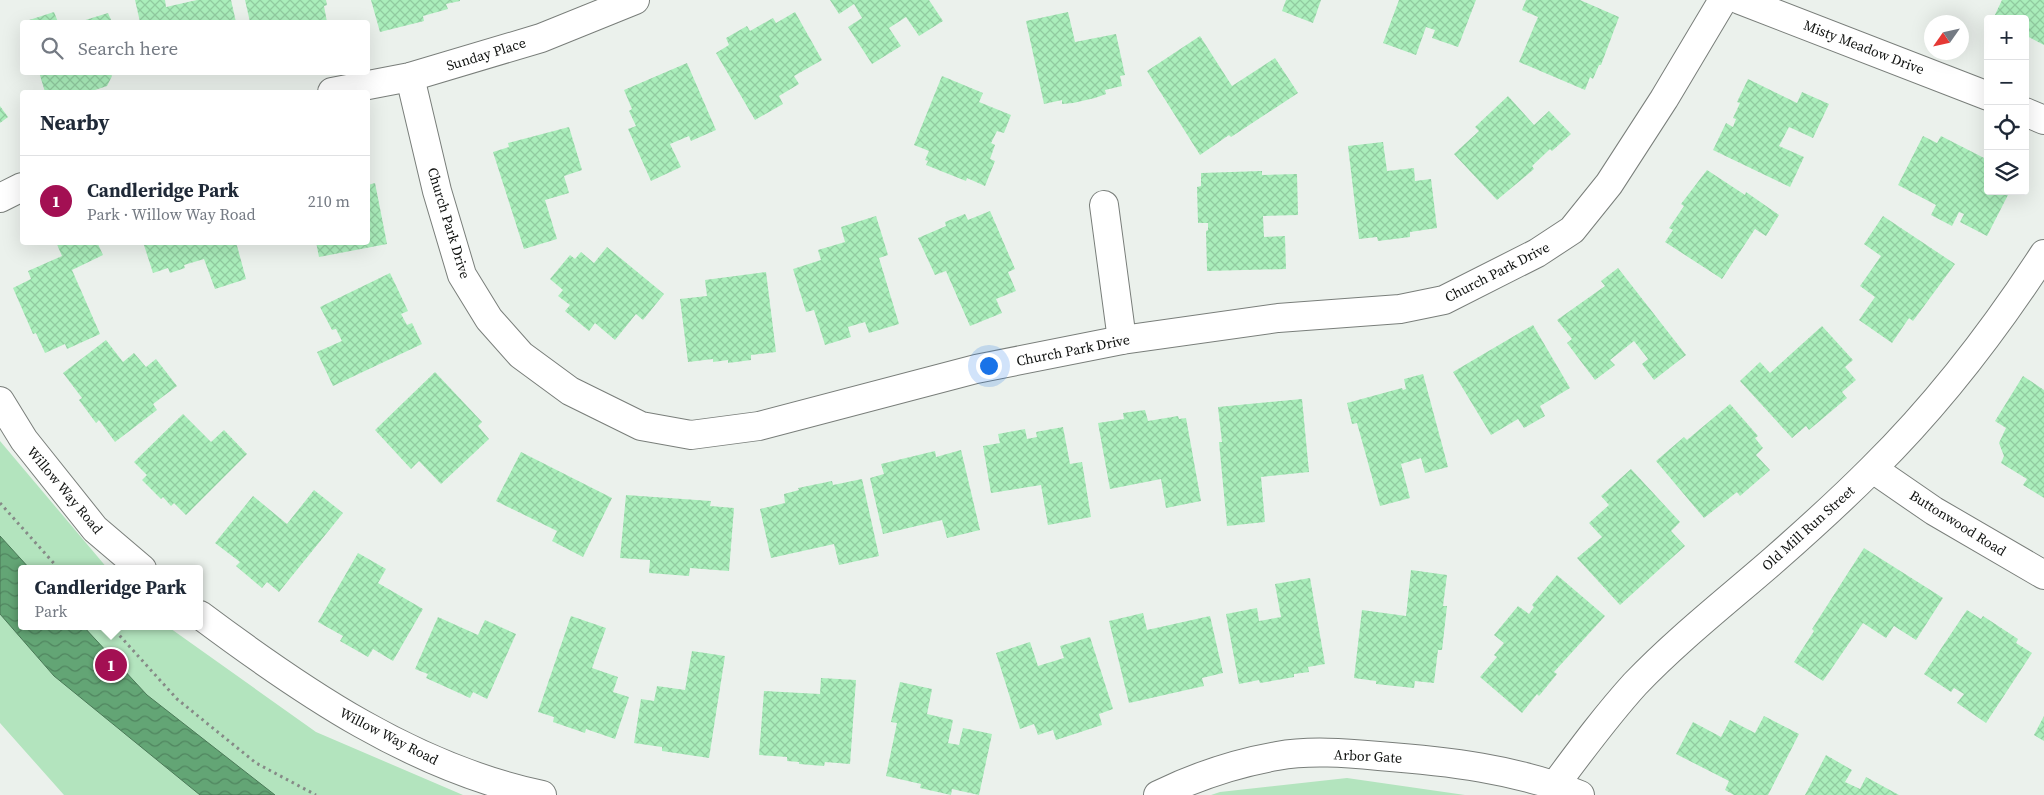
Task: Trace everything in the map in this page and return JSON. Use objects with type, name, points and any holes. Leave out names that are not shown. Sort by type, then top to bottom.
[{"type":"street","name":"Sunday Place","points":[[342,90],[410,77],[541,38],[635,0]]},
{"type":"street","name":"Church Park Drive","points":[[410,77],[437,191],[462,275],[490,319],[521,355],[570,391],[641,426],[691,435],[759,426],[976,369],[1122,340],[1278,318],[1400,309],[1444,300],[1537,254],[1572,230],[1608,184],[1664,99],[1723,0]]},
{"type":"street","name":"Misty Meadow Drive","points":[[1740,0],[1984,94]]},
{"type":"street","points":[[2029,114],[2044,120]]},
{"type":"street","points":[[0,198],[20,188]]},
{"type":"street","points":[[1104,205],[1122,340]]},
{"type":"street","name":"Old Mill Run Street","points":[[1567,790],[1597,727],[1635,684],[1688,632],[1776,558],[1873,468],[1951,382],[2023,286],[2044,254]]},
{"type":"street","name":"Willow Way Road","points":[[0,401],[24,440],[95,529],[137,565]]},
{"type":"street","name":"Buttonwood Road","points":[[1873,468],[1934,511],[2044,575]]},
{"type":"street","name":"Willow Way Road","points":[[203,617],[257,657],[357,722],[448,766],[542,795]]},
{"type":"street","name":"Arbor Gate","points":[[1158,795],[1192,778],[1278,756],[1344,753],[1449,761],[1567,790]]},
{"type":"path","points":[[0,503],[55,565]]},
{"type":"path","points":[[115,630],[178,699],[256,763],[316,795]]},
{"type":"shaded area","points":[[0,441],[105,565],[18,565],[18,630],[173,630],[316,732],[463,795],[64,795],[0,723]]},
{"type":"shaded area","points":[[1347,778],[1465,795],[1211,795],[1220,792]]},
{"type":"water","points":[[0,536],[26,565],[18,565],[18,630],[87,630],[147,695],[275,795],[200,795],[54,676],[0,614]]},
{"type":"building","points":[[135,0],[165,0],[166,7],[197,0],[231,0],[236,20],[140,20]]},
{"type":"building","points":[[245,0],[326,0],[327,5],[324,6],[327,20],[250,20]]},
{"type":"building","points":[[371,0],[460,1],[446,4],[448,9],[423,16],[424,21],[380,32]]},
{"type":"building","points":[[830,0],[929,0],[943,21],[919,36],[906,17],[889,28],[901,46],[872,64],[848,27],[862,18],[854,4],[839,14]]},
{"type":"building","points":[[1286,0],[1321,0],[1313,23],[1282,11]]},
{"type":"building","points":[[1399,0],[1476,0],[1458,47],[1432,38],[1435,30],[1426,27],[1416,55],[1383,43]]},
{"type":"building","points":[[1526,0],[1580,0],[1619,17],[1601,65],[1599,65],[1593,79],[1590,77],[1585,90],[1519,62],[1538,17],[1522,10]]},
{"type":"building","points":[[2002,0],[2044,0],[2044,45],[2029,37],[2029,15],[1995,15]]},
{"type":"building","points":[[54,12],[57,20],[29,20]]},
{"type":"building","points":[[795,12],[822,60],[794,76],[799,84],[779,96],[783,104],[755,120],[716,53],[729,45],[726,38],[747,26],[750,31],[773,18],[776,23]]},
{"type":"building","points":[[1068,12],[1075,42],[1116,34],[1125,75],[1120,76],[1122,86],[1105,90],[1106,94],[1095,98],[1073,103],[1062,104],[1062,100],[1044,104],[1026,21]]},
{"type":"building","points":[[108,13],[111,20],[85,20]]},
{"type":"building","points":[[1200,36],[1232,86],[1275,58],[1298,93],[1200,155],[1147,71]]},
{"type":"building","points":[[687,63],[716,130],[691,141],[689,136],[670,144],[681,167],[651,181],[628,129],[636,126],[629,111],[632,109],[624,90]]},
{"type":"building","points":[[40,75],[112,76],[107,86],[95,90],[44,90]]},
{"type":"building","points":[[942,76],[983,93],[979,102],[1011,115],[1004,133],[997,131],[991,143],[995,145],[990,159],[995,161],[985,186],[967,178],[966,181],[926,165],[928,161],[925,160],[929,151],[914,145]]},
{"type":"building","points":[[1748,79],[1797,103],[1802,92],[1829,104],[1813,138],[1789,127],[1779,146],[1804,157],[1790,187],[1713,150],[1726,123],[1733,127],[1736,119],[1733,118],[1740,103],[1737,102]]},
{"type":"building","points":[[1508,96],[1534,125],[1549,111],[1571,134],[1552,151],[1550,149],[1532,166],[1534,169],[1497,200],[1454,154],[1479,131],[1475,127]]},
{"type":"building","points":[[0,106],[8,117],[0,123]]},
{"type":"building","points":[[569,127],[582,170],[564,176],[569,193],[545,200],[557,239],[524,249],[493,152],[509,147],[508,143]]},
{"type":"building","points":[[1923,136],[1937,143],[1941,136],[1984,158],[1984,195],[2008,195],[1987,236],[1960,222],[1964,214],[1959,212],[1952,226],[1931,215],[1936,205],[1898,185]]},
{"type":"building","points":[[1383,142],[1387,171],[1414,168],[1415,181],[1431,179],[1437,228],[1410,232],[1410,237],[1378,241],[1377,237],[1359,239],[1348,146]]},
{"type":"building","points":[[1707,170],[1745,195],[1746,192],[1779,215],[1766,236],[1755,229],[1722,279],[1665,242],[1673,230],[1669,228],[1684,206],[1681,204]]},
{"type":"building","points":[[1262,171],[1262,175],[1297,174],[1298,215],[1263,216],[1264,237],[1285,236],[1286,269],[1207,271],[1206,231],[1208,230],[1208,223],[1198,223],[1197,187],[1201,186],[1201,173]]},
{"type":"building","points":[[375,183],[387,244],[319,257],[317,245],[370,245],[370,184]]},
{"type":"building","points":[[990,211],[1015,269],[1008,272],[1016,291],[996,299],[1002,313],[970,326],[946,271],[935,275],[918,238],[946,226],[945,222],[965,214],[968,220]]},
{"type":"building","points":[[876,216],[888,255],[879,258],[899,324],[869,333],[865,322],[848,327],[851,337],[825,345],[814,310],[806,312],[793,269],[821,260],[818,250],[845,242],[841,227]]},
{"type":"building","points":[[1883,216],[1955,264],[1913,321],[1909,318],[1892,343],[1859,320],[1875,297],[1860,286],[1881,256],[1864,244]]},
{"type":"building","points":[[57,245],[98,245],[103,255],[72,270],[100,334],[67,349],[65,344],[45,353],[36,333],[33,334],[13,288],[31,279],[28,271],[62,256]]},
{"type":"building","points":[[144,245],[237,245],[246,279],[215,289],[204,259],[184,265],[185,268],[170,273],[168,268],[153,273]]},
{"type":"building","points":[[607,247],[664,294],[643,320],[636,314],[615,340],[595,323],[589,331],[565,311],[570,305],[558,296],[563,290],[550,279],[570,255],[575,259],[581,252],[594,263]]},
{"type":"building","points":[[1618,268],[1686,355],[1654,380],[1642,364],[1648,359],[1634,341],[1610,360],[1615,365],[1595,380],[1567,343],[1572,339],[1557,320],[1605,286],[1601,281]]},
{"type":"building","points":[[766,272],[776,352],[751,355],[751,360],[728,363],[728,360],[713,362],[713,359],[688,362],[680,299],[707,296],[705,280]]},
{"type":"building","points":[[390,273],[408,311],[401,314],[407,325],[412,323],[422,344],[333,386],[317,352],[342,341],[336,329],[332,330],[320,307]]},
{"type":"building","points":[[1533,325],[1570,388],[1540,406],[1545,416],[1524,428],[1518,419],[1491,435],[1453,372]]},
{"type":"building","points":[[1822,326],[1853,360],[1845,367],[1856,380],[1842,392],[1847,398],[1809,430],[1806,426],[1792,438],[1740,381],[1760,362],[1770,373]]},
{"type":"building","points":[[106,340],[123,362],[134,353],[146,367],[156,359],[177,386],[153,404],[157,410],[115,442],[99,420],[96,423],[79,400],[82,398],[63,373]]},
{"type":"building","points":[[435,372],[482,422],[478,426],[489,439],[441,484],[419,461],[411,469],[375,430]]},
{"type":"building","points":[[1423,374],[1448,467],[1425,473],[1421,458],[1401,464],[1410,498],[1380,506],[1357,423],[1352,424],[1347,403],[1402,388],[1403,390],[1406,389],[1404,379]]},
{"type":"building","points":[[2023,376],[2044,390],[2044,498],[2023,485],[2027,479],[2001,463],[2004,456],[1999,443],[2006,428],[1995,421]]},
{"type":"building","points":[[1302,399],[1309,472],[1261,477],[1265,522],[1227,526],[1219,442],[1222,442],[1218,407]]},
{"type":"building","points":[[1730,404],[1758,436],[1755,438],[1763,448],[1756,455],[1770,470],[1740,496],[1737,492],[1704,518],[1656,461],[1684,437],[1687,440]]},
{"type":"building","points":[[1145,410],[1148,421],[1178,416],[1179,419],[1186,418],[1201,501],[1166,508],[1161,479],[1110,489],[1098,423],[1124,419],[1123,413]]},
{"type":"building","points":[[183,414],[211,442],[224,430],[247,454],[186,515],[174,503],[171,506],[163,497],[161,499],[142,480],[147,475],[134,462]]},
{"type":"building","points":[[1063,427],[1070,464],[1082,462],[1091,517],[1048,525],[1041,485],[991,493],[983,446],[1000,443],[998,434],[1025,429],[1027,439],[1037,437],[1036,432]]},
{"type":"building","points":[[961,450],[980,530],[947,538],[942,520],[883,534],[870,478],[884,474],[881,464],[935,451],[936,457]]},
{"type":"building","points":[[521,452],[612,498],[583,557],[552,541],[557,531],[496,501]]},
{"type":"building","points":[[1631,469],[1680,522],[1671,531],[1685,546],[1620,605],[1577,558],[1602,537],[1589,523],[1609,505],[1601,496]]},
{"type":"building","points":[[862,479],[879,556],[839,565],[834,544],[771,558],[760,509],[785,503],[784,494],[799,490],[798,488],[832,481],[833,485]]},
{"type":"building","points":[[314,490],[343,513],[279,592],[267,582],[262,588],[236,566],[240,562],[215,543],[253,496],[287,524]]},
{"type":"building","points":[[626,495],[711,501],[710,506],[734,508],[729,571],[690,568],[689,576],[649,573],[650,560],[620,558]]},
{"type":"building","points":[[1864,548],[1943,598],[1916,640],[1894,626],[1886,638],[1863,623],[1823,681],[1794,662],[1814,631],[1812,629]]},
{"type":"building","points":[[358,553],[386,569],[378,583],[423,609],[393,661],[373,649],[368,657],[340,641],[343,636],[318,622]]},
{"type":"building","points":[[1411,570],[1447,575],[1443,606],[1447,606],[1442,650],[1438,650],[1434,683],[1415,681],[1414,688],[1376,684],[1376,681],[1354,678],[1362,610],[1406,616]]},
{"type":"building","points":[[1557,575],[1605,616],[1554,672],[1557,674],[1539,696],[1537,694],[1522,713],[1480,677],[1497,657],[1494,655],[1504,643],[1494,635],[1518,606],[1529,614],[1534,607],[1532,605]]},
{"type":"building","points":[[1310,578],[1325,664],[1308,667],[1309,672],[1294,674],[1294,677],[1260,683],[1259,680],[1239,684],[1226,614],[1257,608],[1259,621],[1281,617],[1275,584]]},
{"type":"building","points":[[1967,610],[1981,619],[1983,616],[2018,639],[2016,643],[2032,653],[1986,723],[1957,703],[1964,694],[1954,688],[1951,692],[1924,674]]},
{"type":"building","points":[[1143,613],[1147,630],[1210,616],[1223,673],[1202,678],[1204,686],[1129,703],[1109,621]]},
{"type":"building","points":[[571,616],[606,628],[592,668],[618,677],[613,692],[629,697],[615,739],[586,729],[585,733],[553,722],[554,717],[538,712]]},
{"type":"building","points":[[438,617],[478,635],[485,620],[516,634],[487,699],[473,692],[470,698],[426,678],[428,674],[415,669]]},
{"type":"building","points":[[1090,637],[1113,709],[1099,714],[1102,725],[1056,740],[1053,730],[1038,735],[1034,724],[1020,729],[996,653],[1030,642],[1038,666],[1064,658],[1060,646]]},
{"type":"building","points":[[692,651],[725,656],[709,758],[662,751],[662,747],[634,743],[641,699],[654,701],[657,686],[685,690]]},
{"type":"building","points":[[821,678],[856,680],[850,764],[825,762],[824,766],[799,764],[799,762],[787,761],[787,757],[759,755],[764,691],[820,694]]},
{"type":"building","points":[[900,682],[932,689],[927,714],[953,720],[948,743],[959,745],[963,728],[992,734],[979,795],[952,789],[951,795],[920,788],[921,784],[886,776],[897,723],[891,722]]},
{"type":"building","points":[[1764,716],[1799,734],[1768,795],[1734,795],[1725,790],[1729,781],[1676,754],[1693,722],[1721,737],[1730,720],[1755,733]]},
{"type":"building","points":[[2044,716],[2044,741],[2034,735]]},
{"type":"building","points":[[1826,755],[1852,770],[1845,782],[1860,789],[1866,777],[1899,795],[1805,795]]},
{"type":"place","name":"Candleridge Park","points":[[111,665]]}]
